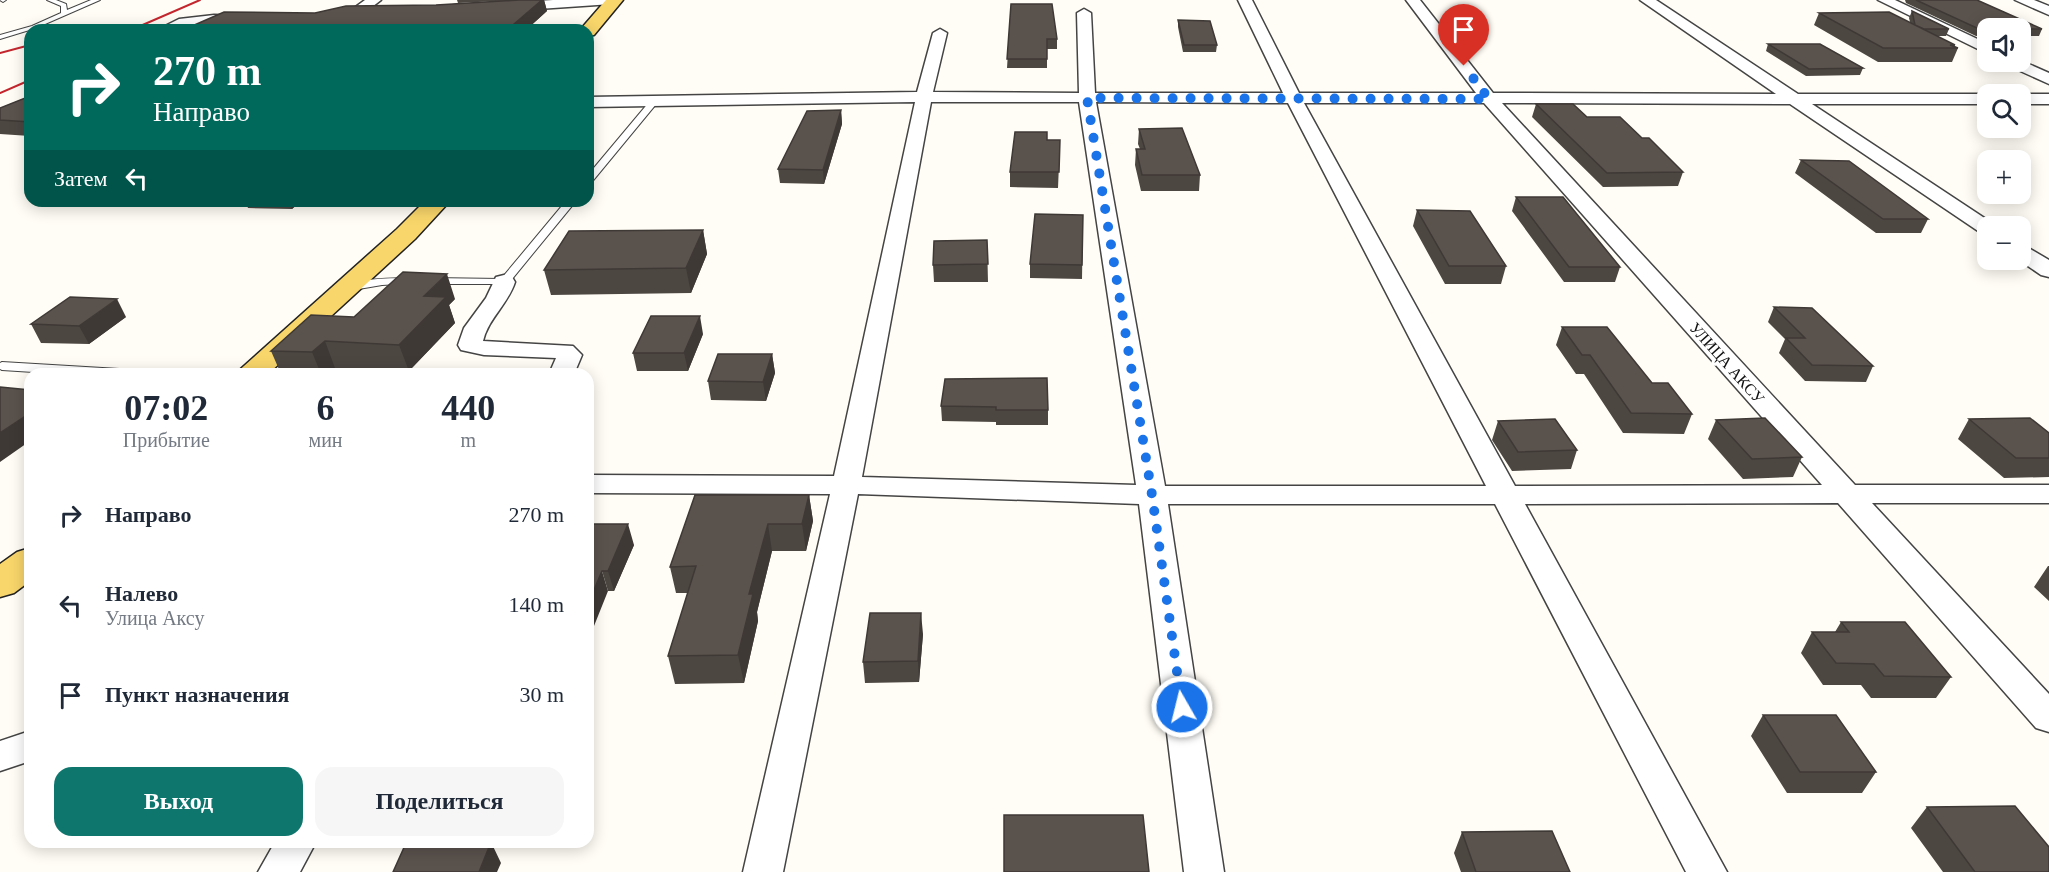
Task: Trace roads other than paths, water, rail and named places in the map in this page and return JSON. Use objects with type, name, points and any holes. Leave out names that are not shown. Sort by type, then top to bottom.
[{"type":"main road","points":[[594,24],[614,0]]},
{"type":"main road","points":[[257,368],[432,207]]},
{"type":"main road","points":[[0,584],[24,566]]},
{"type":"street","points":[[340,16],[357,10],[374,0]]},
{"type":"street","points":[[495,8],[614,0]]},
{"type":"street","points":[[1245,0],[1294,99],[1707,872]]},
{"type":"street","name":"УЛИЦА АКСУ","points":[[1413,0],[1489,99],[2049,718]]},
{"type":"street","points":[[1647,0],[1977,222]]},
{"type":"street","points":[[1885,0],[1977,45]]},
{"type":"street","points":[[2022,0],[2049,11]]},
{"type":"street","points":[[357,10],[398,11]]},
{"type":"street","points":[[1084,13],[1087,98],[1152,495],[1204,872]]},
{"type":"street","points":[[178,24],[202,18],[263,20]]},
{"type":"street","points":[[763,872],[846,485],[924,98],[940,33]]},
{"type":"street","points":[[2031,71],[2049,79]]},
{"type":"street","points":[[594,102],[924,98],[1977,99]]},
{"type":"street","points":[[2031,99],[2049,99]]},
{"type":"street","points":[[2031,258],[2049,270]]},
{"type":"street","points":[[504,282],[501,294],[471,336],[470,345],[484,348],[564,351],[570,355],[564,368]]},
{"type":"street","points":[[594,484],[846,485],[1152,495],[2049,494]]},
{"type":"street","points":[[0,756],[24,748]]},
{"type":"street","points":[[278,872],[292,848]]},
{"type":"lane","points":[[50,0],[64,5],[64,14]]},
{"type":"lane","points":[[41,24],[97,0]]},
{"type":"lane","points":[[1,37],[24,30]]},
{"type":"lane","points":[[594,174],[653,103]]},
{"type":"lane","points":[[594,163],[602,164]]},
{"type":"lane","points":[[345,288],[382,282],[504,282],[566,207]]},
{"type":"lane","points":[[2,366],[36,368]]},
{"type":"railway","points":[[145,24],[200,0]]},
{"type":"railway","points":[[0,53],[24,47]]},
{"type":"railway","points":[[0,93],[24,83]]}]
